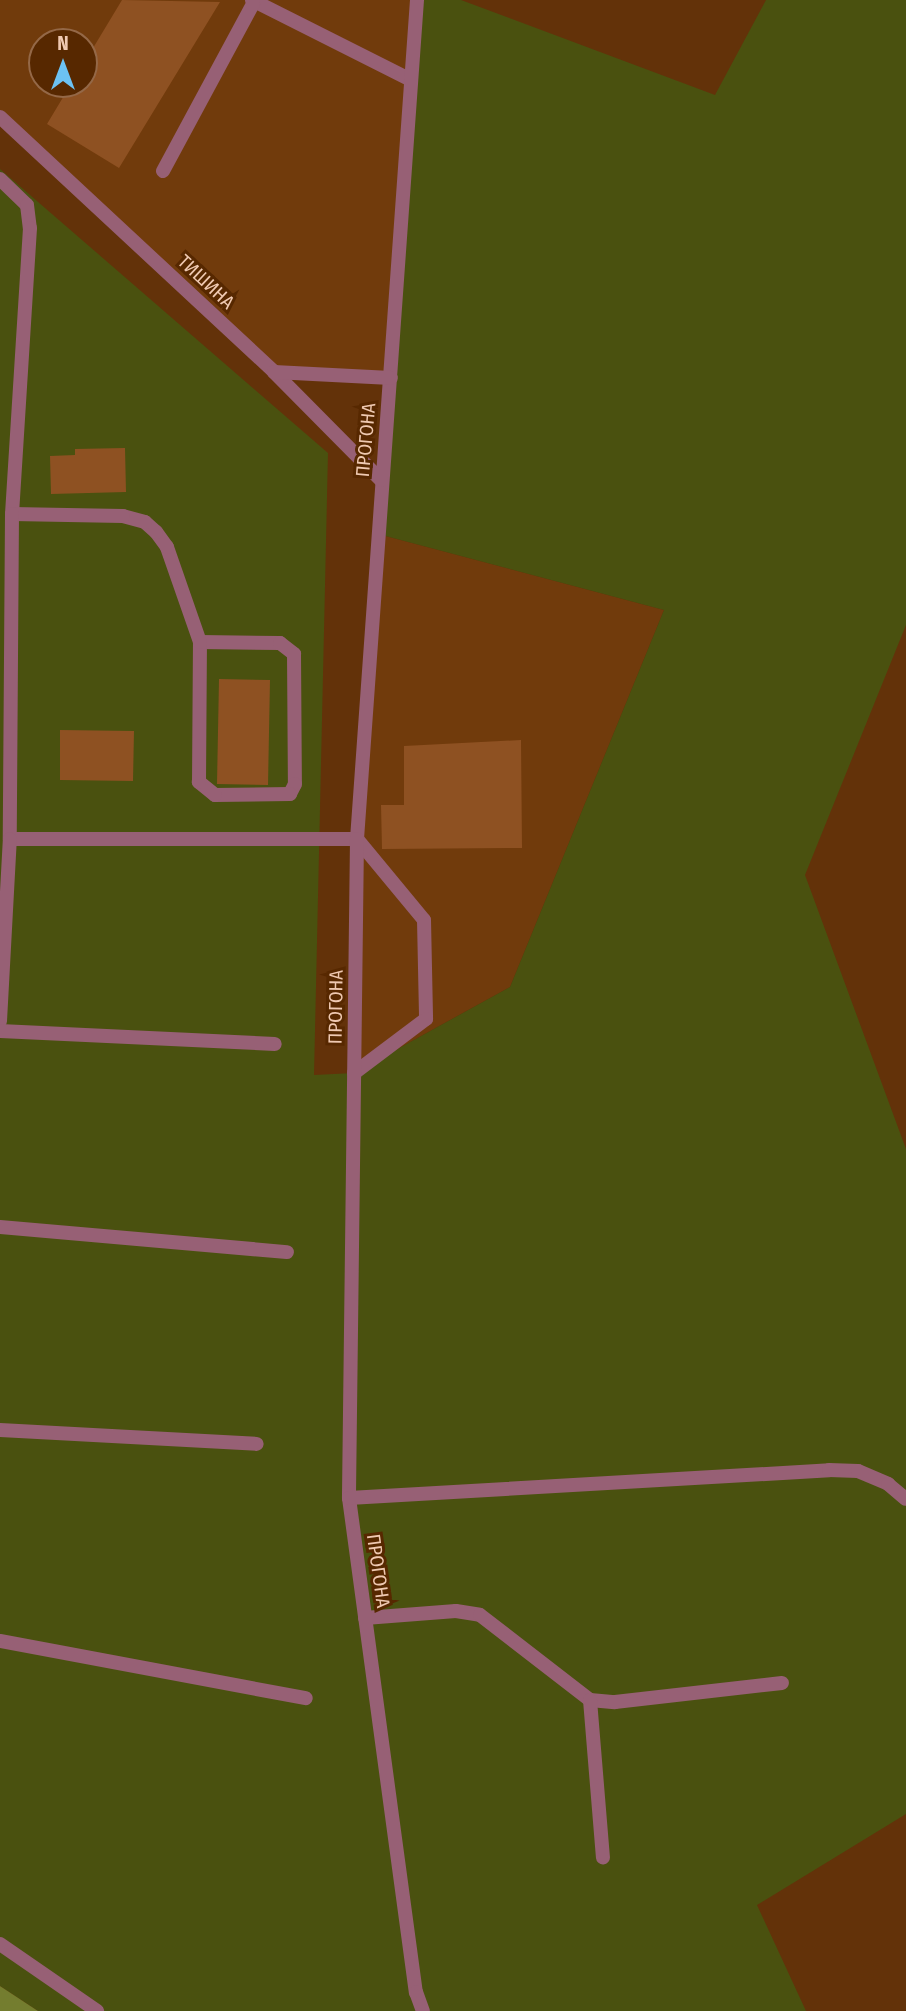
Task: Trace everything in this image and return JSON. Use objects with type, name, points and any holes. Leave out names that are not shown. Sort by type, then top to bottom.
[{"type":"street","name":"ПРОГОНА","points":[[417,0],[357,839],[349,1498],[416,1992],[423,2011]]},
{"type":"street","points":[[163,171],[252,2],[411,80]]},
{"type":"street","name":"ТИШИНА","points":[[0,117],[274,372],[381,480]]},
{"type":"street","points":[[0,179],[27,205],[30,228],[7,448],[12,514],[5,638],[10,839],[0,1021]]},
{"type":"street","points":[[274,372],[391,378]]},
{"type":"street","points":[[12,514],[123,516],[145,522],[167,547],[200,642],[199,782],[215,795],[290,794],[295,784],[291,649],[280,643],[200,642]]},
{"type":"street","points":[[10,839],[357,839],[425,920],[426,1019],[354,1073]]},
{"type":"street","points":[[0,1031],[275,1044]]},
{"type":"street","points":[[0,1227],[287,1252]]},
{"type":"street","points":[[0,1430],[257,1444]]},
{"type":"street","points":[[349,1498],[829,1470],[858,1471],[888,1484],[906,1499]]},
{"type":"street","points":[[365,1618],[456,1611],[480,1615],[590,1700],[615,1702],[782,1683]]},
{"type":"street","points":[[0,1640],[306,1698]]},
{"type":"street","points":[[590,1700],[603,1857]]},
{"type":"street","points":[[0,1944],[97,2011]]},
{"type":"shaded area","points":[[0,0],[417,0],[391,378],[274,372],[0,117]]},
{"type":"shaded area","points":[[378,534],[664,610],[510,987],[354,1073],[357,839]]},
{"type":"green space","points":[[417,0],[461,0],[715,95],[766,0],[906,0],[906,625],[805,875],[906,1149],[906,1814],[757,1905],[806,2011],[38,2011],[0,1986],[0,169],[328,453],[314,1075],[354,1073],[510,987],[664,610],[378,534]]},
{"type":"green space","points":[[0,1986],[38,2011],[0,2011]]},
{"type":"building","points":[[122,0],[220,2],[119,168],[47,124],[63,98],[98,98],[98,40]]},
{"type":"building","points":[[125,448],[126,492],[51,494],[50,456],[75,455],[75,449]]},
{"type":"building","points":[[219,679],[270,680],[268,785],[217,784]]},
{"type":"building","points":[[60,730],[134,731],[133,781],[60,780]]},
{"type":"building","points":[[521,740],[522,848],[382,849],[381,805],[404,805],[404,746]]}]
